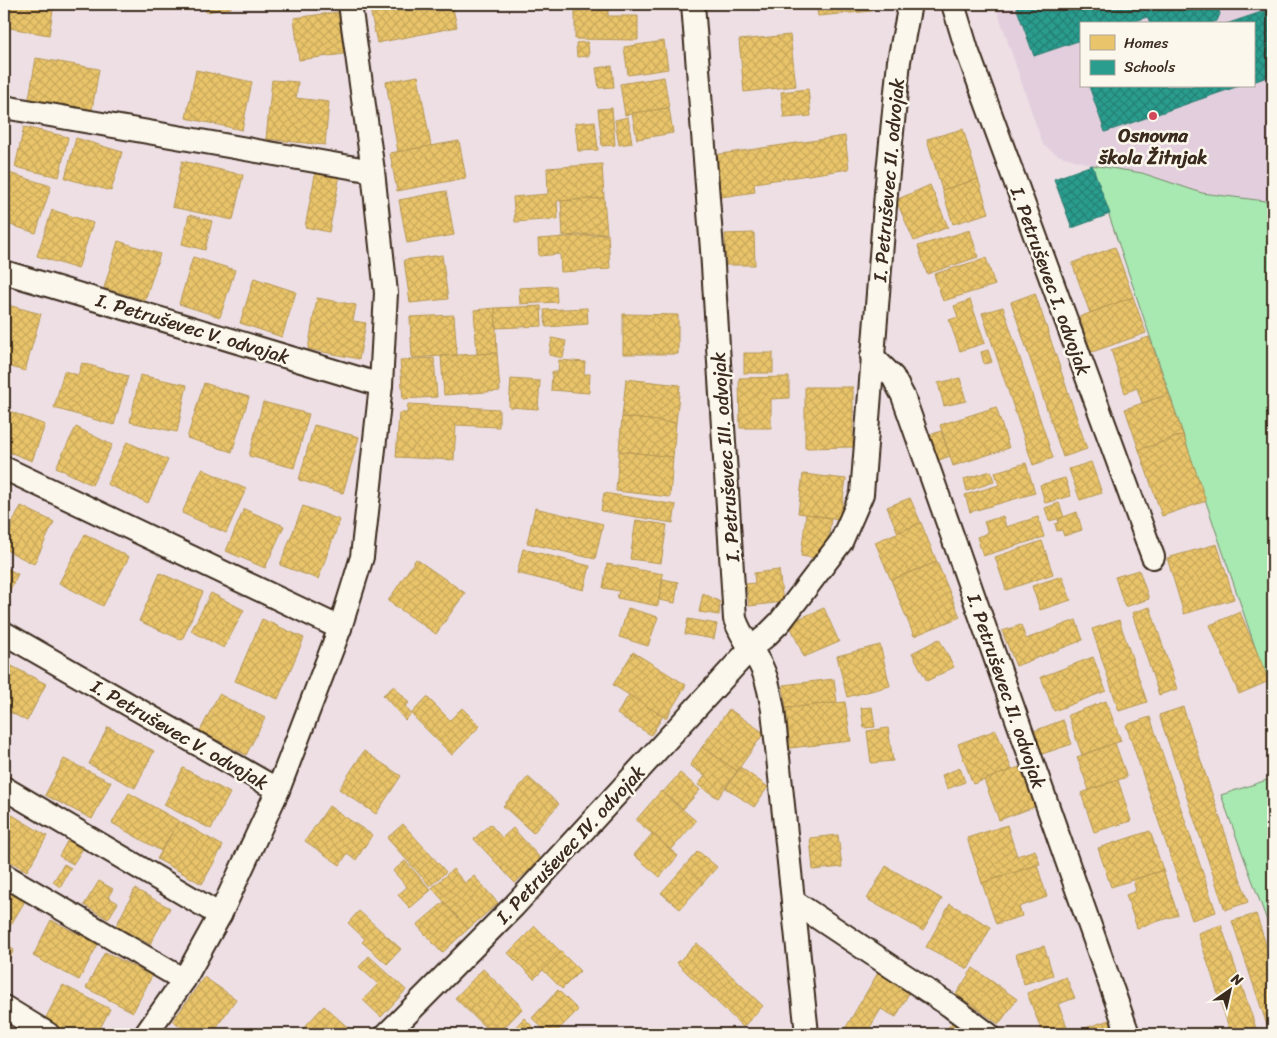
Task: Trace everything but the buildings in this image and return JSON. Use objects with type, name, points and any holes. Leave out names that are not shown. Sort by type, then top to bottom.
[{"type":"street","name":"I. Petruševec V. odvojak","points":[[146,1034],[184,980],[220,915],[278,790],[340,628],[362,557],[382,385],[386,293],[373,171],[350,4]]},
{"type":"street","name":"I. Petruševec III. odvojak","points":[[693,4],[712,250],[735,619],[741,636],[761,665],[768,683],[773,710],[807,1034]]},
{"type":"street","name":"I. Petruševec II. odvojak","points":[[750,650],[780,622],[841,542],[862,494],[872,356],[899,61],[910,4]]},
{"type":"street","name":"I. Petruševec I. odvojak","points":[[953,4],[967,50],[1153,557]]},
{"type":"street","points":[[4,107],[373,171]]},
{"type":"street","name":"I. Petruševec V. odvojak","points":[[4,272],[382,385]]},
{"type":"street","name":"I. Petruševec II. odvojak","points":[[872,356],[893,377],[903,396],[1128,1034]]},
{"type":"street","points":[[4,468],[340,628]]},
{"type":"street","name":"I. Petruševec V. odvojak","points":[[4,633],[278,790]]},
{"type":"street","name":"I. Petruševec IV. odvojak","points":[[386,1034],[514,906],[750,650]]},
{"type":"street","points":[[4,788],[220,915]]},
{"type":"street","points":[[4,875],[184,980]]},
{"type":"street","points":[[793,901],[949,1005],[988,1034]]},
{"type":"street","points":[[4,1007],[48,1034]]},
{"type":"shaded area","name":"Osnovna škola Žitnjak","points":[[995,4],[1273,4],[1273,202],[1202,193],[1142,173],[1092,165],[1058,155],[1043,145]]},
{"type":"green space","points":[[1092,165],[1142,173],[1202,193],[1273,202],[1273,700]]},
{"type":"green space","points":[[1273,778],[1273,937],[1221,795]]},
{"type":"place","name":"Osnovna škola Žitnjak","points":[[1153,116]]}]
